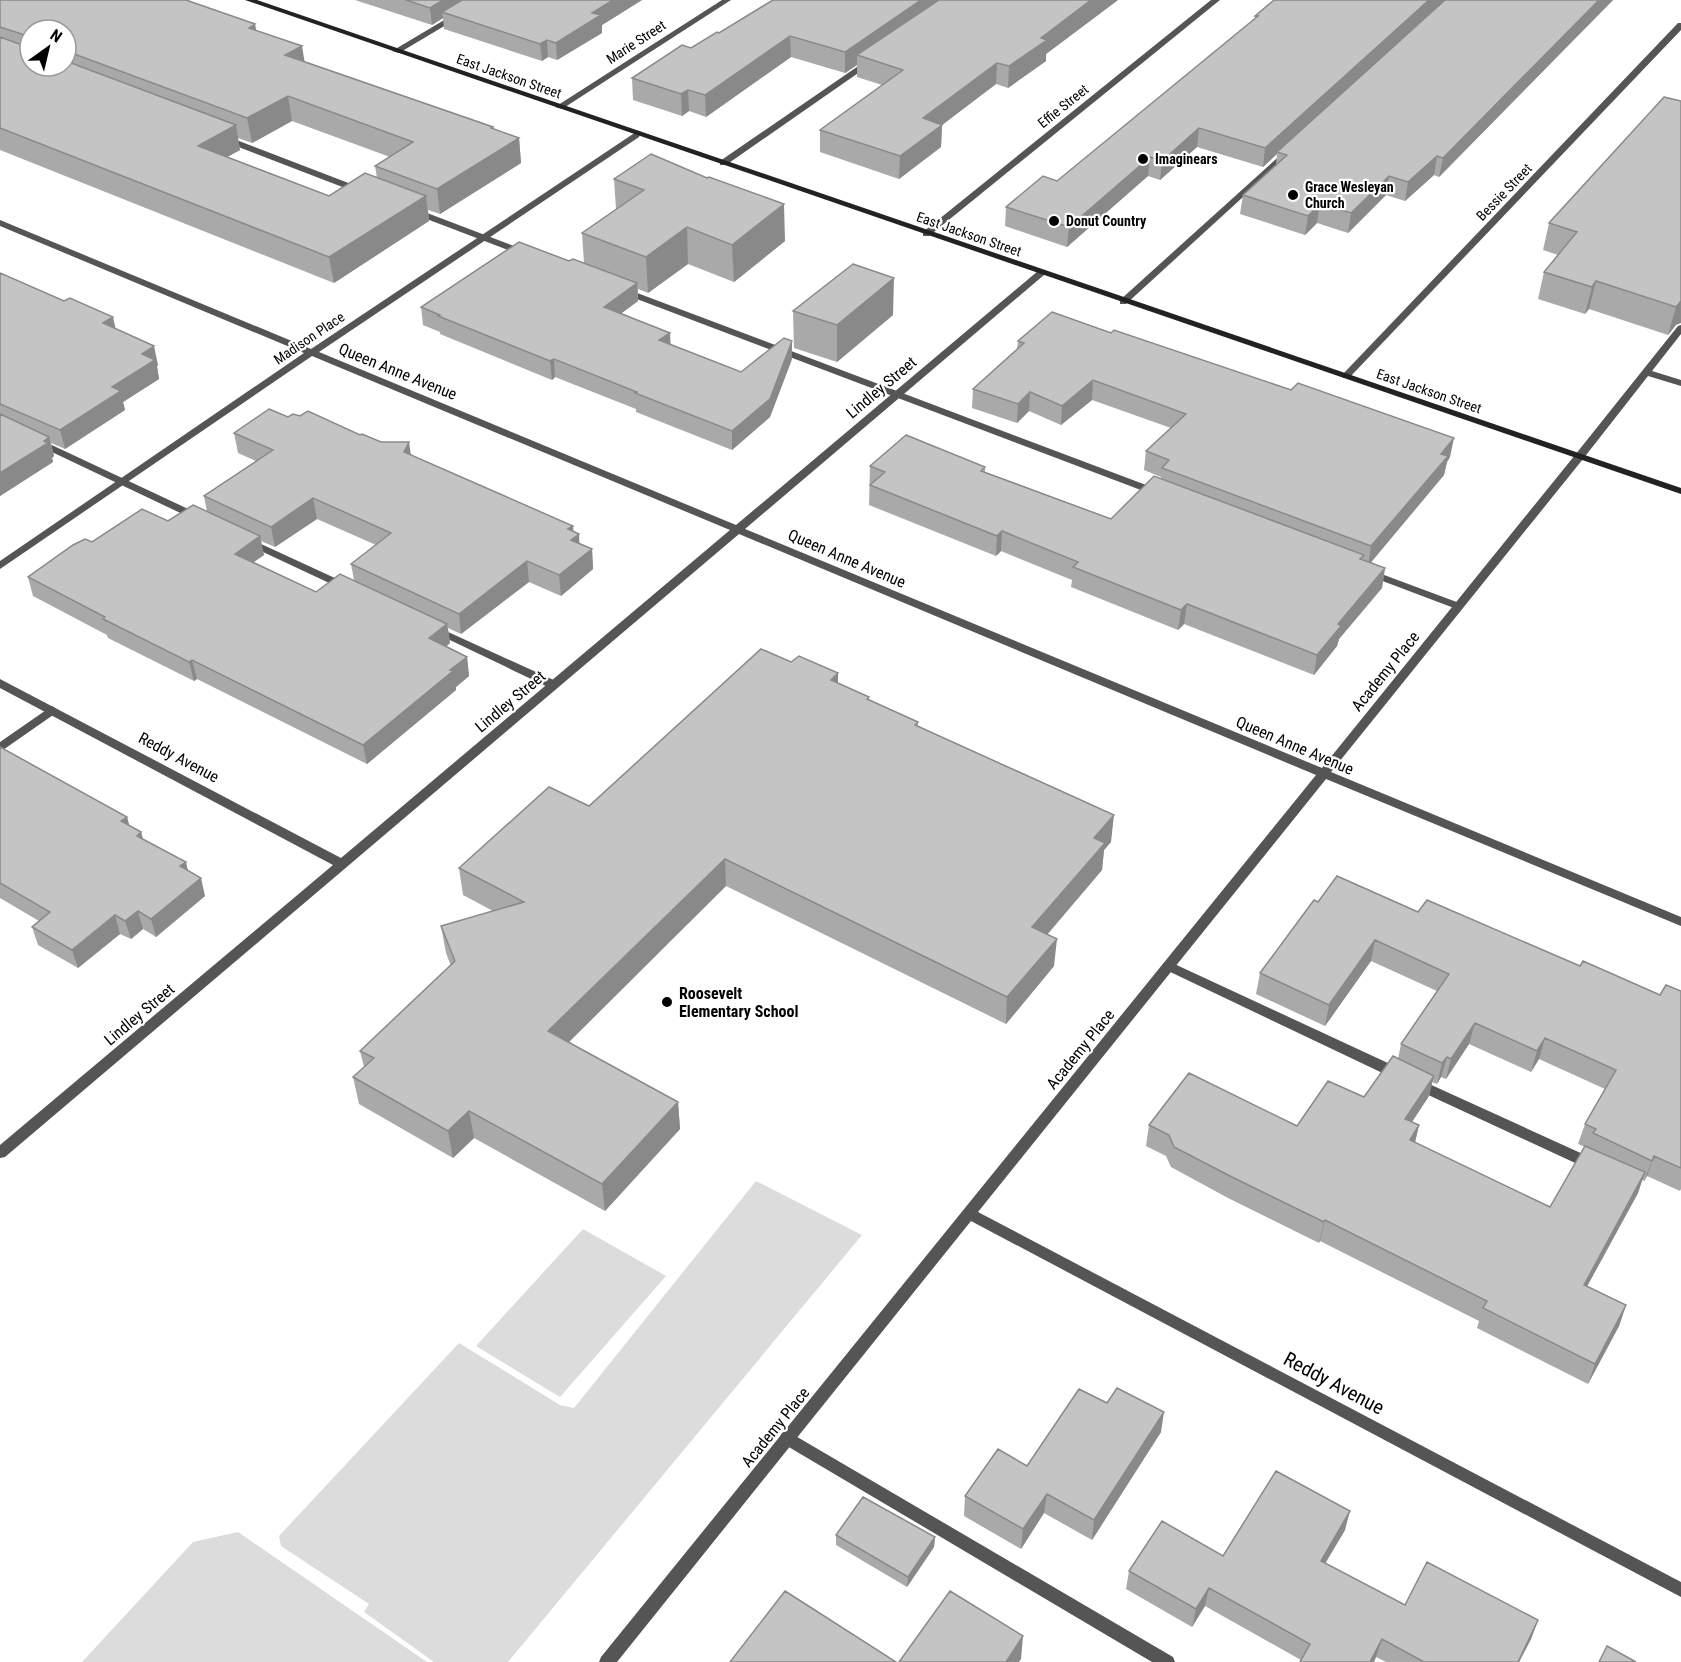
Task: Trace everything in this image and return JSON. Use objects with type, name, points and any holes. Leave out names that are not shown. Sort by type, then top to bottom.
[{"type":"street","name":"East Jackson Street","points":[[249,0],[1123,302],[1681,491]]},
{"type":"street","points":[[396,51],[484,0]]},
{"type":"street","name":"Marie Street","points":[[559,107],[727,0]]},
{"type":"street","name":"Effie Street","points":[[926,234],[1216,0]]},
{"type":"street","name":"Bessie Street","points":[[1346,376],[1681,26]]},
{"type":"street","points":[[723,163],[875,59]]},
{"type":"street","points":[[214,135],[370,195]]},
{"type":"street","name":"Madison Place","points":[[0,566],[312,352],[636,135]]},
{"type":"street","points":[[1123,302],[1297,143]]},
{"type":"street","points":[[404,207],[539,258]]},
{"type":"street","name":"Queen Anne Avenue","points":[[0,223],[1681,922]]},
{"type":"street","name":"Lindley Street","points":[[0,1154],[1041,273]]},
{"type":"street","points":[[617,288],[1167,496]]},
{"type":"street","name":"Academy Place","points":[[607,1662],[1681,328]]},
{"type":"street","points":[[1646,372],[1681,383]]},
{"type":"street","points":[[31,438],[209,523]]},
{"type":"street","points":[[242,538],[360,594]]},
{"type":"street","points":[[1358,568],[1458,606]]},
{"type":"street","points":[[424,624],[554,685]]},
{"type":"street","name":"Reddy Avenue","points":[[0,682],[342,864]]},
{"type":"street","points":[[0,748],[52,710]]},
{"type":"street","points":[[1168,966],[1605,1171]]},
{"type":"street","name":"Reddy Avenue","points":[[968,1214],[1681,1590]]},
{"type":"street","points":[[787,1438],[1167,1662]]},
{"type":"shaded area","points":[[756,1181],[862,1235],[508,1662],[434,1662],[364,1612],[369,1604],[281,1546],[279,1536],[459,1343],[560,1405],[574,1408]]},
{"type":"shaded area","points":[[583,1229],[666,1276],[560,1397],[476,1346]]},
{"type":"shaded area","points":[[238,1532],[427,1662],[82,1662],[193,1542]]},
{"type":"building","points":[[0,0],[186,0],[255,24],[249,28],[302,46],[285,55],[519,138],[437,189],[375,166],[413,142],[288,96],[247,118],[78,55],[78,18],[18,18],[18,33],[0,27]]},
{"type":"building","points":[[406,0],[443,0],[430,8]]},
{"type":"building","points":[[462,0],[613,0],[592,13],[601,15],[556,43],[547,40],[540,44],[442,12]]},
{"type":"building","points":[[773,0],[921,0],[845,52],[790,36],[705,95],[688,90],[681,94],[632,78],[682,45],[691,48]]},
{"type":"building","points":[[939,0],[1091,0],[1041,38],[1047,40],[1009,66],[997,63],[923,118],[942,125],[900,156],[820,130],[903,70],[857,55]]},
{"type":"building","points":[[1274,0],[1429,0],[1265,148],[1199,128],[1162,161],[1150,157],[1069,227],[1006,207],[1043,176],[1057,181],[1258,16],[1255,16]]},
{"type":"building","points":[[1445,0],[1599,0],[1443,158],[1437,156],[1408,182],[1389,176],[1351,213],[1320,204],[1308,216],[1243,195],[1287,155],[1277,152]]},
{"type":"building","points":[[0,37],[18,44],[18,78],[78,78],[78,66],[236,125],[198,146],[329,196],[365,173],[426,196],[329,257],[0,128]]},
{"type":"building","points":[[1664,97],[1681,101],[1681,301],[1676,307],[1596,281],[1592,287],[1544,272],[1577,232],[1549,223]]},
{"type":"building","points":[[651,154],[707,178],[784,204],[732,245],[687,227],[646,257],[582,233],[644,190],[614,179]]},
{"type":"building","points":[[519,242],[637,283],[604,307],[670,333],[659,340],[741,372],[784,338],[792,341],[770,399],[732,431],[554,359],[550,361],[421,307]]},
{"type":"building","points":[[853,264],[894,278],[837,325],[793,311]]},
{"type":"building","points":[[0,273],[64,301],[70,298],[113,317],[103,323],[154,346],[142,354],[155,360],[112,387],[121,391],[60,430],[0,404]]},
{"type":"building","points":[[1052,312],[1111,333],[1114,330],[1291,390],[1298,383],[1454,438],[1441,454],[1448,456],[1371,546],[1162,468],[1169,460],[1146,451],[1186,414],[1093,380],[1062,406],[1030,392],[1018,404],[973,389],[1024,343],[1018,341]]},
{"type":"building","points":[[269,409],[288,417],[293,414],[300,416],[308,411],[381,442],[409,442],[404,452],[573,526],[568,529],[579,534],[571,540],[592,549],[559,575],[527,561],[459,614],[351,564],[391,533],[313,498],[271,527],[204,496],[273,450],[234,433]]},
{"type":"building","points":[[0,414],[49,437],[44,441],[48,443],[0,473]]},
{"type":"building","points":[[906,435],[985,467],[981,471],[1111,519],[1154,476],[1364,555],[1360,559],[1385,568],[1338,624],[1341,626],[1317,655],[1187,604],[1181,610],[1073,567],[1078,562],[1002,531],[997,536],[870,485],[885,472],[870,466]]},
{"type":"building","points":[[193,505],[260,536],[235,554],[316,592],[340,574],[447,624],[429,638],[467,657],[363,745],[192,660],[189,662],[103,619],[105,617],[28,577],[73,545],[85,539],[92,542],[142,509],[168,521]]},
{"type":"building","points":[[761,649],[791,662],[799,656],[838,673],[831,680],[918,722],[915,725],[1114,815],[1094,838],[1105,843],[1032,927],[1057,939],[1007,997],[725,859],[548,1031],[678,1102],[602,1184],[469,1111],[448,1131],[353,1077],[374,1058],[360,1051],[455,961],[441,926],[524,902],[459,868],[549,787],[589,806]]},
{"type":"building","points":[[0,747],[127,817],[121,821],[141,832],[137,836],[186,862],[180,866],[201,878],[151,919],[138,911],[125,921],[115,915],[72,950],[32,927],[50,912],[0,883]]},
{"type":"building","points":[[1337,876],[1418,912],[1427,900],[1580,966],[1583,961],[1660,995],[1666,985],[1681,991],[1681,1168],[1654,1156],[1652,1161],[1593,1133],[1596,1129],[1585,1124],[1616,1070],[1545,1038],[1537,1051],[1475,1023],[1451,1059],[1447,1057],[1442,1063],[1401,1044],[1449,974],[1375,940],[1329,1005],[1260,973],[1314,900],[1318,902]]},
{"type":"building","points":[[1393,1056],[1434,1076],[1405,1119],[1419,1125],[1410,1140],[1550,1207],[1585,1146],[1645,1172],[1584,1285],[1626,1305],[1595,1364],[1483,1308],[1487,1301],[1174,1147],[1169,1135],[1149,1125],[1189,1073],[1297,1126],[1328,1081],[1364,1097]]},
{"type":"building","points":[[1117,1388],[1164,1412],[1094,1520],[1047,1494],[1023,1529],[965,1496],[998,1449],[1027,1466],[1079,1389],[1107,1403]]},
{"type":"building","points":[[1276,1471],[1350,1511],[1321,1561],[1405,1605],[1427,1562],[1538,1620],[1518,1662],[1424,1662],[1382,1639],[1370,1662],[1300,1662],[1310,1644],[1209,1588],[1196,1609],[1129,1571],[1162,1521],[1223,1556]]},
{"type":"building","points":[[863,1497],[935,1537],[908,1577],[836,1535]]},
{"type":"building","points":[[785,1591],[896,1662],[730,1662]]},
{"type":"building","points":[[950,1591],[1023,1636],[1006,1662],[899,1662]]},
{"type":"building","points":[[1607,1646],[1636,1662],[1599,1662]]},
{"type":"place","name":"Imaginears","points":[[1143,159]]},
{"type":"place","name":"Grace Wesleyan Church","points":[[1293,195]]},
{"type":"place","name":"Donut Country","points":[[1054,221]]},
{"type":"place","name":"Roosevelt Elementary School","points":[[667,1002]]}]
